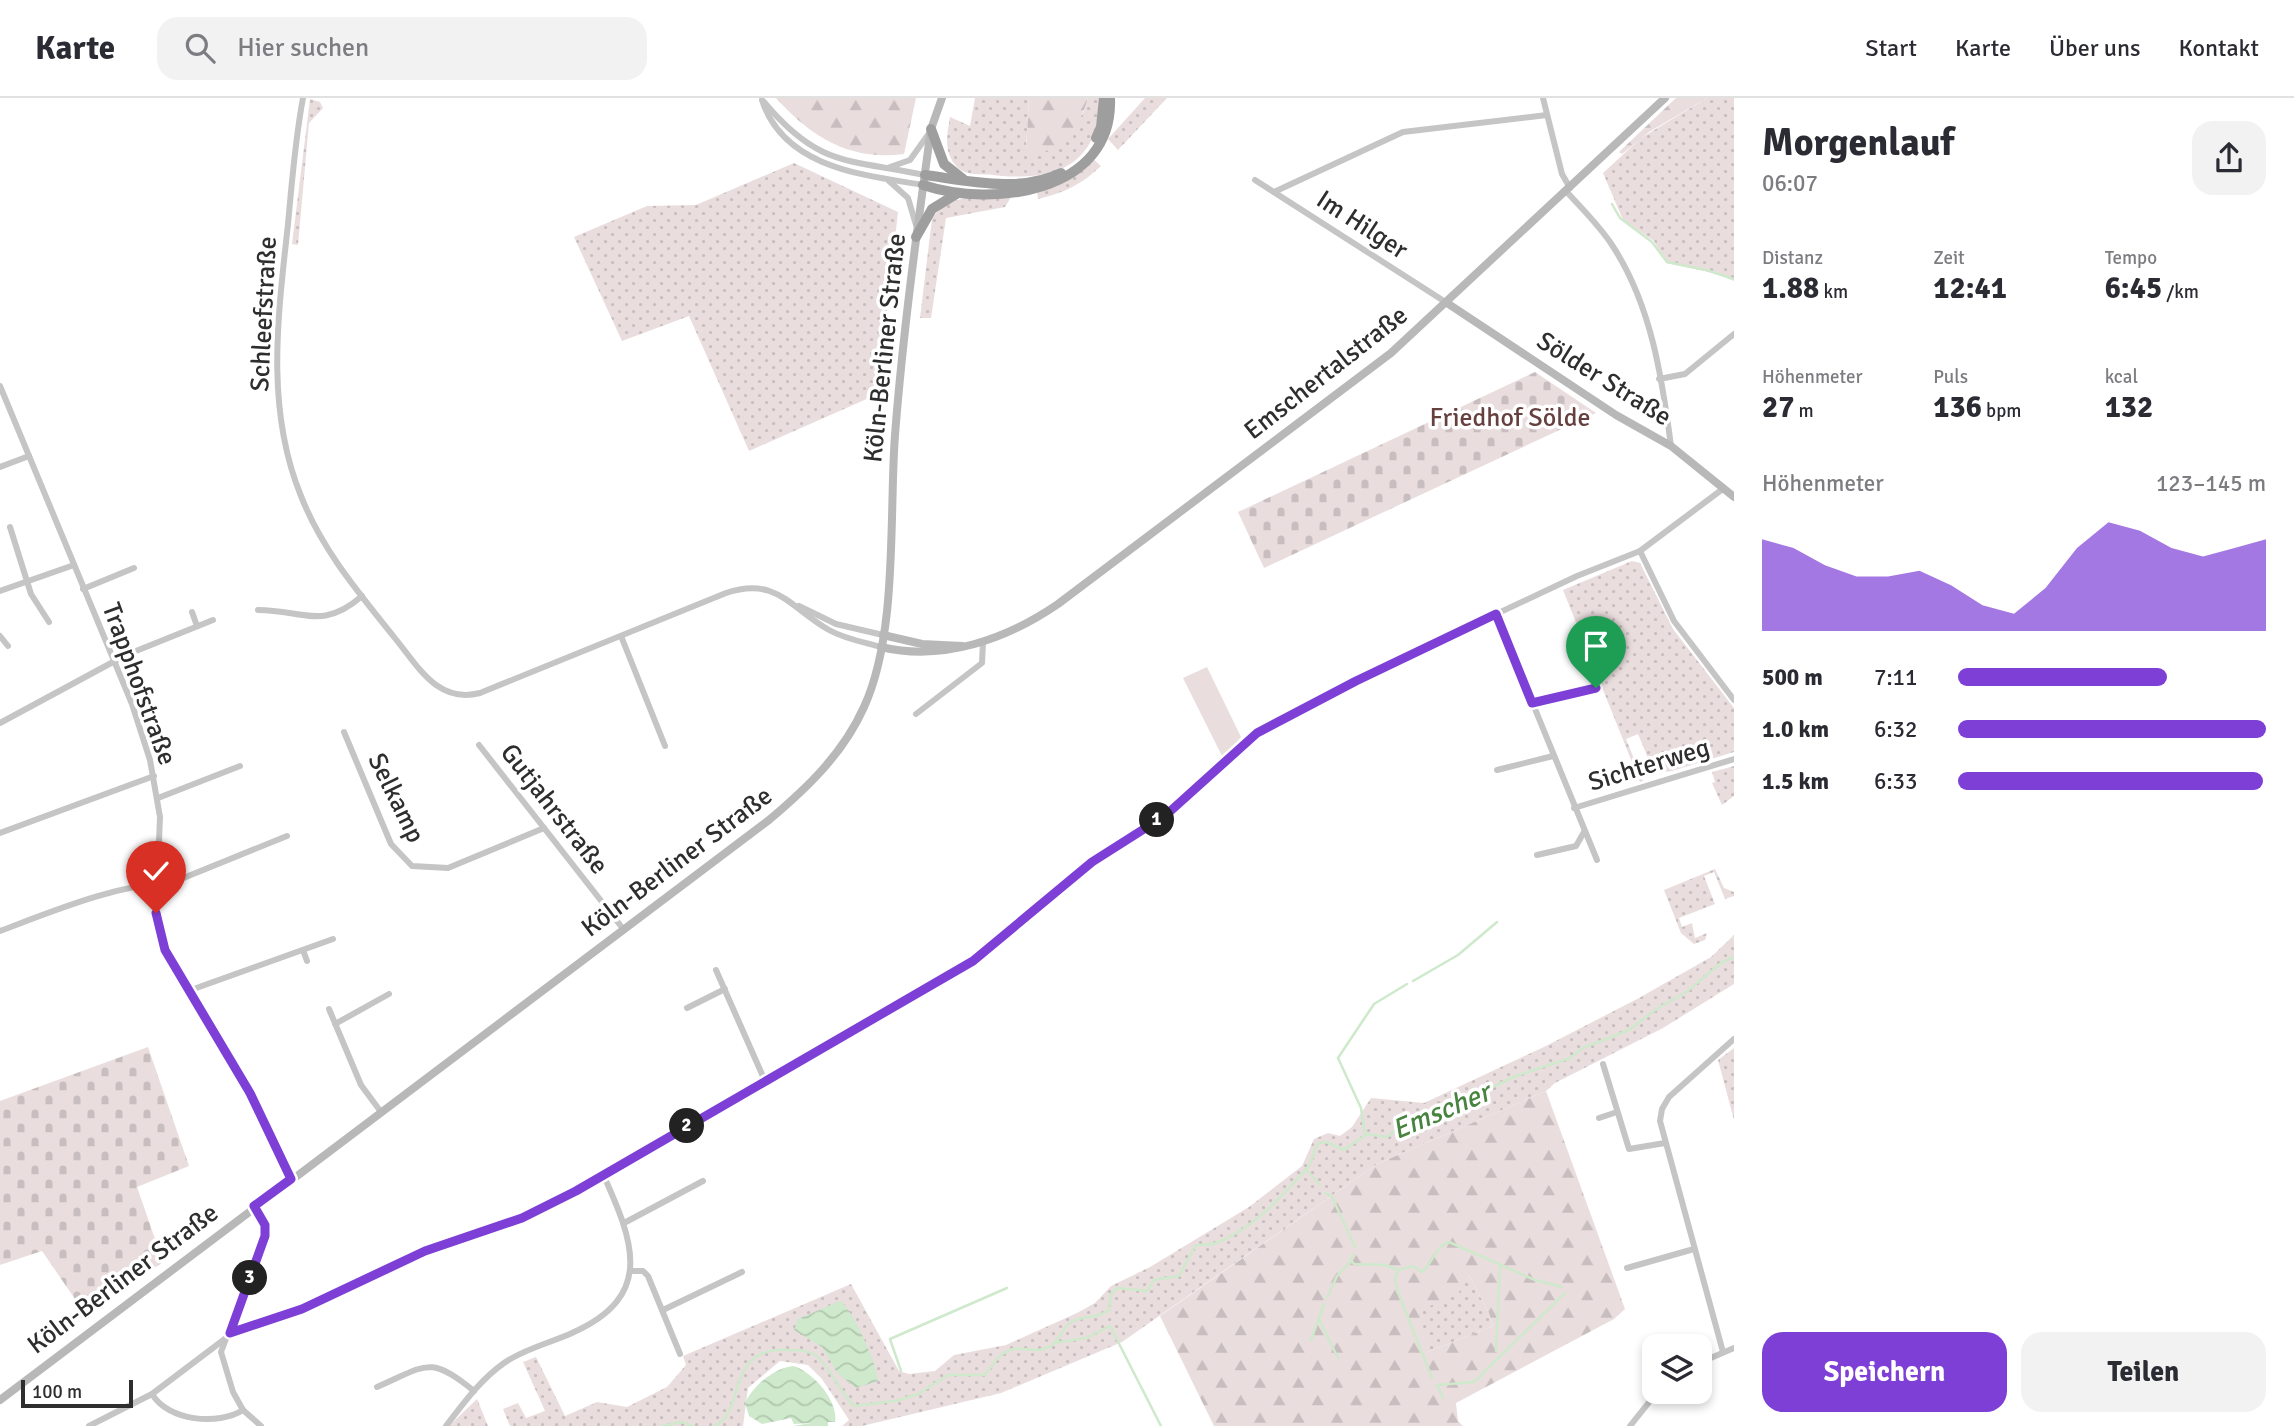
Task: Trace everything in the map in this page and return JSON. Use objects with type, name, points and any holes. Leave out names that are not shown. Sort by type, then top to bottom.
[{"type":"highway","points":[[924,180],[1020,184],[1043,181],[1064,172],[1083,157],[1098,136],[1104,98]]},
{"type":"highway","points":[[924,180],[959,192],[1025,191],[1049,186],[1069,176],[1100,143],[1108,129],[1110,98]]},
{"type":"highway","points":[[932,129],[944,164],[964,180]]},
{"type":"highway","points":[[916,237],[932,209],[959,192]]},
{"type":"main road","name":"Köln-Berliner Straße","points":[[0,1400],[769,820],[825,768],[864,707],[881,647],[895,434],[916,237],[932,129],[942,98]]},
{"type":"main road","name":"Emschertalstraße","points":[[881,647],[941,651],[983,642],[1018,629],[1058,604],[1345,390],[1447,303],[1665,98]]},
{"type":"main road","name":"Sölder Straße","points":[[1447,303],[1623,419],[1671,446],[1734,497]]},
{"type":"main road","points":[[883,635],[922,645],[962,646]]},
{"type":"street","name":"Schleefstraße","points":[[303,98],[277,335],[280,418],[293,475],[308,513],[331,555],[433,684],[453,695],[480,693],[735,590],[771,591],[836,624],[883,635]]},
{"type":"street","points":[[1543,98],[1568,189],[1607,237],[1630,275],[1644,310],[1671,446]]},
{"type":"street","points":[[762,99],[782,124],[810,147],[843,161],[924,180]]},
{"type":"street","points":[[762,99],[775,126],[806,153],[842,170],[889,181],[924,180]]},
{"type":"street","points":[[1274,191],[1403,132],[1546,115]]},
{"type":"street","points":[[881,168],[910,160],[932,129]]},
{"type":"street","name":"Im Hilger","points":[[1255,180],[1447,303]]},
{"type":"street","points":[[889,181],[910,201],[916,237]]},
{"type":"street","points":[[1659,379],[1685,374],[1734,334]]},
{"type":"street","name":"Trapphofstraße","points":[[0,386],[139,723],[158,798],[156,882],[159,932],[188,991],[250,1093],[291,1179]]},
{"type":"street","points":[[0,467],[29,456]]},
{"type":"street","points":[[89,1426],[152,1394],[230,1333],[302,1309],[425,1251],[522,1218],[603,1174],[973,961],[1086,866],[1166,815],[1257,733],[1356,681],[1496,614],[1640,551],[1724,488]]},
{"type":"street","points":[[10,527],[27,582],[49,622]]},
{"type":"street","points":[[1640,551],[1674,621],[1734,700]]},
{"type":"street","points":[[0,591],[74,565]]},
{"type":"street","name":"Trapphofstraße","points":[[83,589],[134,568]]},
{"type":"street","points":[[258,610],[317,619],[344,610],[362,596]]},
{"type":"street","name":"Schleefstraße","points":[[799,606],[814,621],[835,633],[881,647]]},
{"type":"street","points":[[191,612],[197,626]]},
{"type":"street","points":[[1496,614],[1597,860]]},
{"type":"street","points":[[0,723],[114,662],[213,620]]},
{"type":"street","points":[[0,636],[8,646]]},
{"type":"street","points":[[621,636],[665,746]]},
{"type":"street","points":[[915,714],[982,663],[983,642]]},
{"type":"street","points":[[1532,703],[1598,688]]},
{"type":"street","name":"Selkamp","points":[[344,732],[391,844],[412,866],[448,868],[544,828]]},
{"type":"street","name":"Gutjahrstraße","points":[[479,745],[625,930]]},
{"type":"street","points":[[1497,770],[1553,756]]},
{"type":"street","name":"Sichterweg","points":[[1574,808],[1734,759]]},
{"type":"street","points":[[158,798],[240,766]]},
{"type":"street","points":[[0,833],[154,776]]},
{"type":"street","points":[[1537,855],[1576,846],[1584,832]]},
{"type":"street","points":[[0,931],[59,909],[156,882],[176,881],[287,836]]},
{"type":"street","points":[[188,991],[333,939]]},
{"type":"street","points":[[303,950],[307,961]]},
{"type":"street","points":[[716,970],[765,1080]]},
{"type":"street","points":[[687,1007],[724,989]]},
{"type":"street","points":[[335,1024],[389,994]]},
{"type":"street","points":[[329,1009],[361,1085],[381,1112]]},
{"type":"street","points":[[1724,1352],[1660,1121],[1665,1102],[1734,1039]]},
{"type":"street","points":[[1603,1064],[1629,1149],[1665,1143]]},
{"type":"street","points":[[1599,1118],[1616,1112]]},
{"type":"street","points":[[446,1426],[474,1391],[505,1363],[602,1316],[622,1295],[632,1271],[624,1223],[603,1174]]},
{"type":"street","points":[[624,1223],[703,1181]]},
{"type":"street","points":[[254,1206],[265,1225],[265,1236],[230,1333],[222,1345],[222,1361],[243,1410],[261,1426]]},
{"type":"street","points":[[1627,1268],[1694,1250]]},
{"type":"street","points":[[632,1271],[643,1271],[648,1276],[680,1354]]},
{"type":"street","points":[[663,1310],[742,1272]]},
{"type":"street","points":[[1712,1357],[1734,1348]]},
{"type":"street","points":[[377,1387],[424,1367],[437,1366],[449,1370],[474,1391]]},
{"type":"street","points":[[152,1394],[165,1411],[174,1416],[223,1422],[243,1410]]},
{"type":"street","points":[[1630,1426],[1648,1404]]},
{"type":"green space","points":[[776,98],[916,98],[904,154],[884,155],[866,154],[832,143],[803,124]]},
{"type":"green space","points":[[975,98],[1029,98],[1026,149],[1083,114],[1088,98],[1101,98],[1098,121],[1082,155],[1053,172],[1015,177],[969,173],[957,167],[953,161],[947,143],[950,117],[970,126]]},
{"type":"green space","points":[[1029,98],[1088,98],[1070,135],[1054,147],[1033,154],[1026,150]]},
{"type":"green space","points":[[1145,98],[1167,98],[1118,150],[1108,139]]},
{"type":"green space","points":[[1676,98],[1707,98],[1649,132],[1622,154],[1619,152]]},
{"type":"green space","points":[[1707,98],[1734,98],[1734,281],[1714,273],[1666,263],[1654,241],[1623,220],[1603,173],[1641,138]]},
{"type":"green space","points":[[310,99],[320,102],[323,108],[309,123],[298,245],[292,244]]},
{"type":"green space","points":[[1092,158],[1101,166],[1087,178],[1064,191],[1038,199],[1037,192],[1067,179]]},
{"type":"green space","points":[[794,163],[898,212],[878,394],[749,451],[689,316],[622,341],[574,237],[647,206],[696,205]]},
{"type":"green space","points":[[1011,197],[1005,207],[946,218],[931,318],[920,318],[932,219],[939,210],[957,200]]},
{"type":"green space","name":"Friedhof Sölde","points":[[1535,372],[1596,413],[1264,568],[1238,512]]},
{"type":"green space","points":[[1632,561],[1640,563],[1673,629],[1734,708],[1734,752],[1672,771],[1647,774],[1643,766],[1650,763],[1638,734],[1626,739],[1643,781],[1640,782],[1563,590]]},
{"type":"green space","points":[[1207,667],[1241,737],[1223,758],[1183,678]]},
{"type":"green space","points":[[1734,766],[1734,796],[1722,805],[1712,783],[1715,782],[1712,772]]},
{"type":"green space","points":[[1715,869],[1724,888],[1734,892],[1734,896],[1725,899],[1714,872],[1704,876],[1715,904],[1679,918],[1682,927],[1692,923],[1695,938],[1707,933],[1705,940],[1694,944],[1681,933],[1664,890]]},
{"type":"green space","points":[[1734,935],[1734,984],[1663,1028],[1555,1083],[1546,1091],[1377,1164],[1122,1342],[1001,1393],[862,1426],[842,1426],[849,1420],[822,1379],[808,1365],[780,1361],[748,1388],[743,1426],[510,1426],[503,1409],[518,1403],[526,1418],[545,1411],[523,1362],[536,1357],[565,1416],[597,1402],[627,1407],[667,1387],[686,1365],[683,1356],[851,1284],[899,1371],[909,1374],[935,1371],[954,1355],[1006,1345],[1095,1303],[1111,1286],[1150,1267],[1249,1207],[1302,1166],[1314,1139],[1328,1133],[1340,1136],[1352,1127],[1371,1098],[1424,1103],[1546,1046],[1639,998],[1711,957]]},
{"type":"green space","points":[[148,1047],[189,1166],[137,1187],[163,1262],[86,1315],[42,1251],[0,1265],[0,1101]]},
{"type":"green space","points":[[1734,1048],[1734,1120],[1718,1060]]},
{"type":"green space","points":[[1546,1091],[1625,1309],[1614,1319],[1456,1403],[1458,1421],[1463,1426],[1214,1426],[1160,1316],[1377,1164]],"holes":[[[1469,1275],[1493,1326],[1425,1353],[1429,1345],[1418,1311],[1458,1294]]]},
{"type":"green space","points":[[1469,1275],[1493,1326],[1425,1353],[1418,1311]]},
{"type":"green space","points":[[477,1399],[488,1426],[450,1426],[450,1425]]},
{"type":"water","points":[[840,1301],[851,1314],[863,1338],[874,1363],[878,1381],[856,1388],[838,1374],[822,1347],[794,1330],[798,1319]]},
{"type":"water","points":[[793,1366],[808,1374],[823,1388],[833,1405],[835,1422],[828,1422],[828,1426],[793,1426],[812,1423],[794,1424],[791,1418],[762,1424],[749,1416],[745,1403],[753,1390],[772,1374]]},
{"type":"waterway","points":[[1612,204],[1620,218],[1652,242],[1667,262],[1734,279]]},
{"type":"waterway","points":[[1413,981],[1458,955],[1497,922]]},
{"type":"waterway","name":"Emscher","points":[[714,1426],[724,1419],[730,1408],[745,1369],[754,1358],[768,1352],[799,1350],[815,1355],[854,1406],[895,1401],[918,1394],[948,1375],[984,1375],[1000,1355],[1010,1350],[1046,1348],[1052,1345],[1073,1321],[1100,1315],[1109,1310],[1111,1294],[1117,1288],[1147,1291],[1154,1280],[1179,1276],[1195,1246],[1216,1243],[1230,1237],[1255,1220],[1278,1200],[1308,1167],[1319,1143],[1326,1142],[1344,1150],[1367,1134],[1387,1137],[1402,1125],[1431,1118],[1445,1106],[1467,1103],[1480,1093],[1516,1076],[1570,1058],[1583,1048],[1629,1030],[1658,1008],[1685,993],[1721,963],[1734,957]]},
{"type":"waterway","points":[[1365,1135],[1361,1108],[1338,1058],[1374,1004],[1407,984]]},
{"type":"waterway","points":[[1306,1169],[1320,1185]]},
{"type":"waterway","points":[[1326,1193],[1332,1197],[1355,1247]]},
{"type":"waterway","points":[[1398,1270],[1413,1266],[1422,1272],[1441,1247],[1449,1242],[1535,1280],[1562,1287]]},
{"type":"waterway","points":[[1354,1254],[1350,1259],[1354,1264],[1385,1265],[1398,1270]]},
{"type":"waterway","points":[[1327,1298],[1337,1276],[1350,1262]]},
{"type":"waterway","points":[[1496,1351],[1500,1265]]},
{"type":"waterway","points":[[1398,1270],[1395,1278],[1398,1292],[1432,1378]]},
{"type":"waterway","points":[[901,1371],[890,1339],[1007,1288]]},
{"type":"waterway","points":[[1483,1373],[1565,1293]]},
{"type":"waterway","points":[[1311,1340],[1324,1304]]},
{"type":"waterway","points":[[1319,1319],[1338,1358]]},
{"type":"waterway","points":[[1054,1343],[1086,1338],[1110,1326],[1161,1426]]},
{"type":"waterway","points":[[1443,1398],[1437,1385],[1474,1382],[1482,1375]]},
{"type":"waterway","name":"Emscher","points":[[662,1426],[682,1422],[693,1426]]},
{"type":"route","points":[[156,913],[165,950],[250,1093],[291,1179],[254,1206],[263,1219],[266,1232],[230,1333],[302,1309],[425,1251],[522,1218],[576,1191],[973,961],[1092,862],[1166,815],[1257,733],[1356,681],[1496,614],[1532,703],[1596,688]]}]
